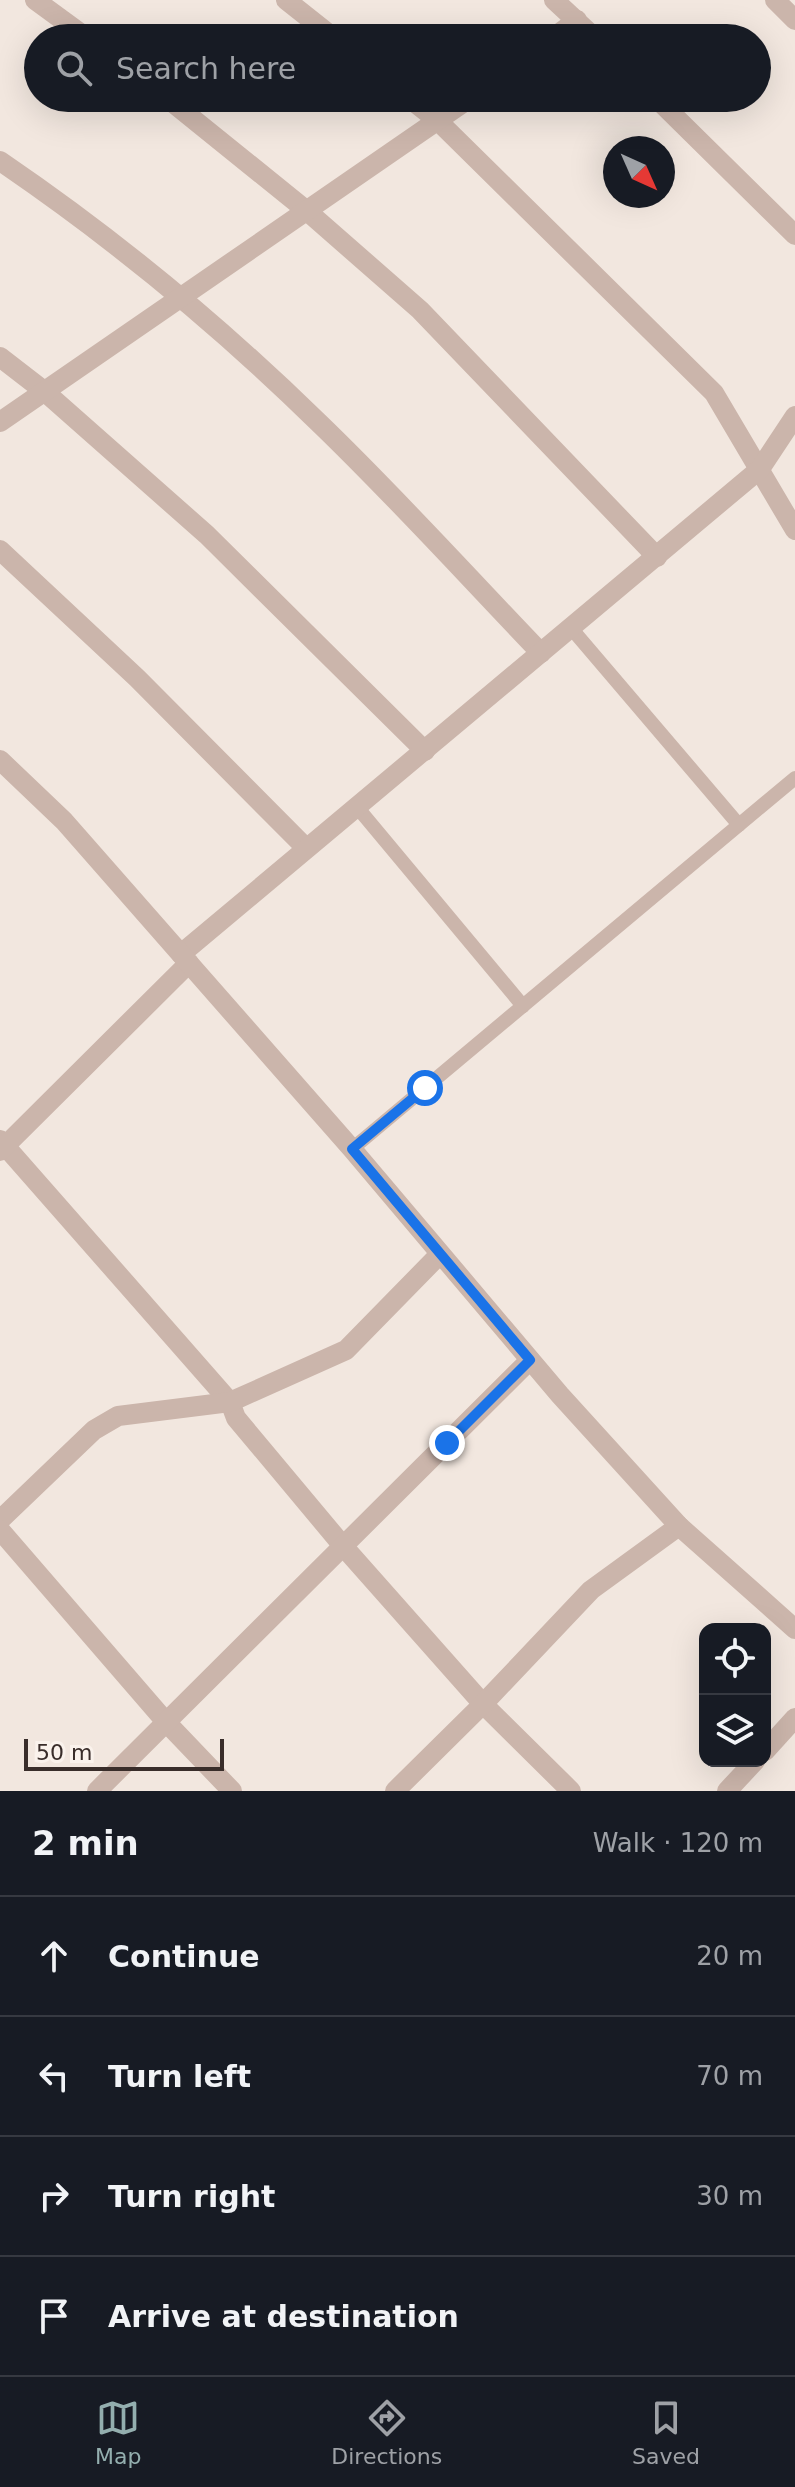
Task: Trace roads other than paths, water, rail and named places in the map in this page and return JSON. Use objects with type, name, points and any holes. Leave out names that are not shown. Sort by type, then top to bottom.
[{"type":"street","points":[[35,0],[68,24]]},
{"type":"street","points":[[286,0],[316,24]]},
{"type":"street","points":[[554,0],[581,24]]},
{"type":"street","points":[[775,0],[795,20]]},
{"type":"street","points":[[572,24],[577,20]]},
{"type":"street","points":[[184,112],[307,211],[420,310],[657,557]]},
{"type":"street","points":[[427,112],[714,393],[795,530]]},
{"type":"street","points":[[0,422],[451,112]]},
{"type":"street","points":[[670,112],[795,235]]},
{"type":"street","points":[[0,161],[181,298],[318,421],[541,653]]},
{"type":"street","points":[[0,357],[44,391],[207,535],[425,751]]},
{"type":"street","points":[[571,1791],[483,1704],[343,1546],[236,1418],[230,1402],[2,1145],[185,958],[306,848],[760,469],[795,416]]},
{"type":"street","points":[[774,492],[795,514]]},
{"type":"street","points":[[0,550],[137,678],[306,848]]},
{"type":"street","points":[[0,760],[64,821],[352,1149],[530,1360],[679,1526],[795,1629]]},
{"type":"street","points":[[0,1520],[94,1430],[118,1416],[230,1402],[346,1350],[440,1254]]},
{"type":"street","points":[[97,1791],[530,1360]]},
{"type":"street","points":[[395,1791],[591,1590],[679,1526]]},
{"type":"street","points":[[0,1530],[166,1722],[232,1791]]},
{"type":"street","points":[[771,1744],[795,1718]]},
{"type":"street","points":[[727,1791],[749,1767]]},
{"type":"lane","points":[[571,628],[739,825]]},
{"type":"lane","points":[[352,1149],[795,778]]},
{"type":"lane","points":[[357,807],[523,1006]]}]
